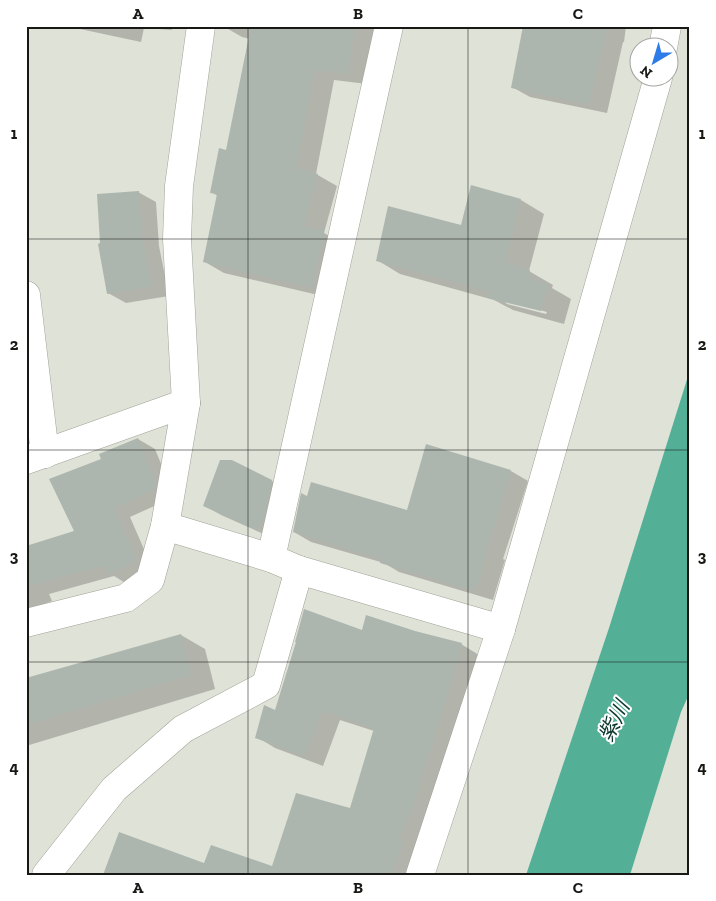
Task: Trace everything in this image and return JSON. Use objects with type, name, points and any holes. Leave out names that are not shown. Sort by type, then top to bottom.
[{"type":"street","points":[[26,623],[126,598],[150,580],[165,526],[186,403],[177,239],[179,186],[201,26]]},
{"type":"street","points":[[271,558],[389,26]]},
{"type":"street","points":[[420,875],[501,629],[655,88]]},
{"type":"street","points":[[26,295],[36,457],[186,403]]},
{"type":"street","points":[[165,526],[271,558],[299,570],[501,629]]},
{"type":"street","points":[[46,875],[114,789],[183,729],[266,685],[299,570]]},
{"type":"water","name":"紫川","points":[[690,370],[690,692],[681,712],[630,875],[526,875],[609,628]]},
{"type":"building","points":[[251,26],[355,26],[348,74],[315,70],[296,168],[318,174],[304,226],[324,231],[312,288],[203,262],[217,194],[210,193],[219,148],[226,150]]},
{"type":"building","points":[[523,26],[607,26],[589,104],[511,88]]},
{"type":"building","points":[[471,185],[521,199],[505,262],[530,270],[529,278],[549,284],[541,311],[488,298],[490,292],[376,261],[388,206],[461,225]]},
{"type":"building","points":[[139,191],[142,236],[152,286],[107,294],[98,244],[100,243],[97,194]]},
{"type":"building","points":[[138,438],[156,483],[155,489],[114,508],[137,560],[109,575],[105,565],[26,587],[26,546],[74,531],[49,479],[101,459],[99,454]]},
{"type":"building","points":[[426,444],[511,470],[475,591],[380,563],[381,559],[293,532],[301,493],[307,496],[311,482],[407,510]]},
{"type":"building","points":[[220,460],[232,460],[272,480],[263,523],[260,523],[258,531],[203,506]]},
{"type":"building","points":[[304,609],[362,630],[366,615],[415,631],[462,643],[449,691],[419,784],[421,785],[399,840],[404,842],[391,875],[103,875],[119,832],[204,863],[211,845],[272,866],[296,793],[350,808],[374,728],[322,711],[305,756],[255,738],[264,705],[275,710]]},
{"type":"building","points":[[181,634],[191,675],[26,725],[26,678]]}]
